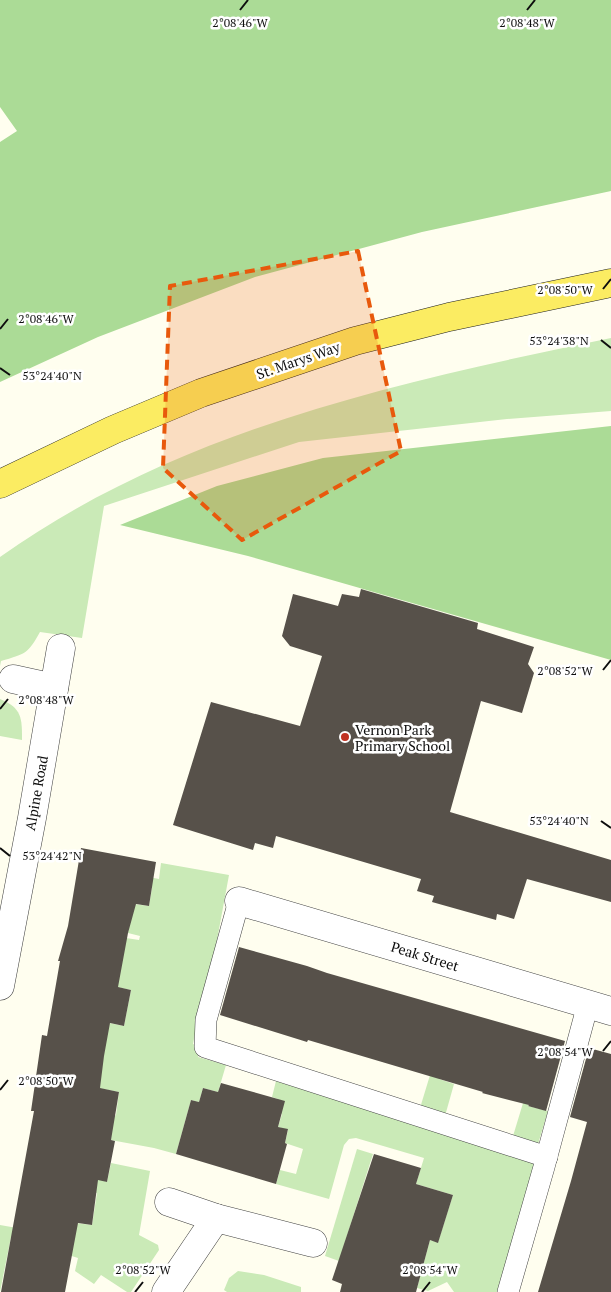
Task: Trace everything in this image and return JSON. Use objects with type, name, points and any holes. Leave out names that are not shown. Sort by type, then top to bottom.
[{"type":"main road","name":"St. Marys Way","points":[[0,484],[105,434],[201,393],[346,344],[448,317],[611,283]]},
{"type":"street","name":"Alpine Road","points":[[0,986],[32,818],[61,648]]},
{"type":"street","points":[[13,679],[54,688]]},
{"type":"street","name":"Peak Street","points":[[239,901],[600,1008]]},
{"type":"street","points":[[169,1202],[216,1218],[313,1243]]},
{"type":"street","points":[[166,1292],[216,1218]]},
{"type":"lane","points":[[239,901],[206,1020],[205,1047],[547,1156]]},
{"type":"lane","points":[[508,1292],[547,1156],[600,1008]]},
{"type":"highlighted area","points":[[358,251],[401,451],[242,540],[163,468],[170,286]]},
{"type":"green space","points":[[0,0],[611,0],[611,191],[422,232],[255,277],[98,337],[0,382],[0,142],[17,131],[0,107]]},
{"type":"green space","points":[[611,338],[611,411],[507,419],[299,442],[104,506],[82,638],[40,632],[29,649],[21,655],[1,661],[0,666],[0,557],[69,513],[142,475],[217,443],[294,416],[372,393],[451,373]]},
{"type":"green space","points":[[611,426],[611,660],[248,556],[120,525],[217,486],[323,458]]},
{"type":"green space","points":[[0,699],[17,710],[22,726],[22,740],[0,736]]},
{"type":"green space","points":[[161,863],[229,875],[210,978],[201,1003],[193,1044],[200,1047],[198,1057],[226,1065],[218,1092],[203,1088],[199,1102],[191,1100],[176,1154],[89,1136],[116,1115],[119,1092],[98,1088],[109,1023],[124,1026],[131,990],[117,987],[126,938],[139,940],[140,936],[128,933],[133,904],[149,906],[152,888],[137,884],[139,875],[159,879]]},
{"type":"green space","points":[[434,1062],[443,1064],[439,1079],[454,1084],[445,1116],[420,1108]]},
{"type":"green space","points":[[276,1081],[538,1163],[501,1292],[454,1292],[447,1282],[428,1291],[417,1288],[430,1240],[438,1242],[453,1195],[416,1184],[424,1158],[356,1138],[349,1139],[344,1145],[329,1199],[276,1184],[280,1170],[296,1174],[303,1149],[285,1143],[288,1130],[278,1127],[282,1114],[275,1112],[278,1099],[272,1097]]},
{"type":"green space","points":[[527,1090],[532,1092],[528,1106],[548,1111],[538,1144],[513,1136]]},
{"type":"green space","points":[[357,1149],[373,1154],[339,1261],[325,1256]]},
{"type":"green space","points":[[111,1163],[150,1171],[139,1235],[158,1245],[159,1250],[131,1292],[127,1292],[101,1275],[94,1284],[75,1271],[78,1258],[11,1237],[0,1292],[0,1225],[74,1238],[75,1223],[92,1225],[97,1193],[80,1190],[83,1173],[107,1182]]},
{"type":"green space","points":[[238,1271],[264,1275],[301,1287],[301,1292],[227,1292],[224,1290],[229,1278]]},
{"type":"building","name":"Vernon Park Primary School","points":[[361,589],[478,623],[477,629],[534,647],[528,664],[534,673],[522,713],[481,701],[450,812],[611,860],[611,902],[527,879],[514,919],[497,914],[496,920],[432,902],[434,896],[417,891],[421,879],[276,836],[273,848],[255,843],[253,850],[173,825],[211,702],[300,726],[322,656],[290,646],[282,636],[293,594],[338,606],[342,594],[359,597]]},
{"type":"building","points":[[81,848],[156,862],[149,906],[136,904],[128,933],[118,987],[131,990],[124,1026],[110,1023],[104,1056],[100,1088],[119,1092],[111,1140],[115,1141],[107,1182],[98,1180],[92,1225],[78,1223],[65,1292],[1,1292],[34,1111],[31,1111],[42,1035],[47,1036],[60,961],[58,961],[68,926]]},
{"type":"building","points":[[239,947],[565,1041],[546,1111],[220,1015]]},
{"type":"building","points":[[589,1048],[611,1054],[611,1292],[538,1292],[587,1122],[570,1117]]},
{"type":"building","points":[[221,1083],[285,1101],[278,1127],[288,1129],[285,1143],[287,1144],[276,1184],[176,1154],[191,1100],[199,1102],[203,1088],[218,1092]]},
{"type":"building","points":[[374,1154],[421,1168],[416,1184],[453,1195],[438,1243],[430,1240],[416,1292],[340,1292],[342,1284],[332,1280]]},
{"type":"place","name":"Vernon Park Primary School","points":[[345,737]]}]
